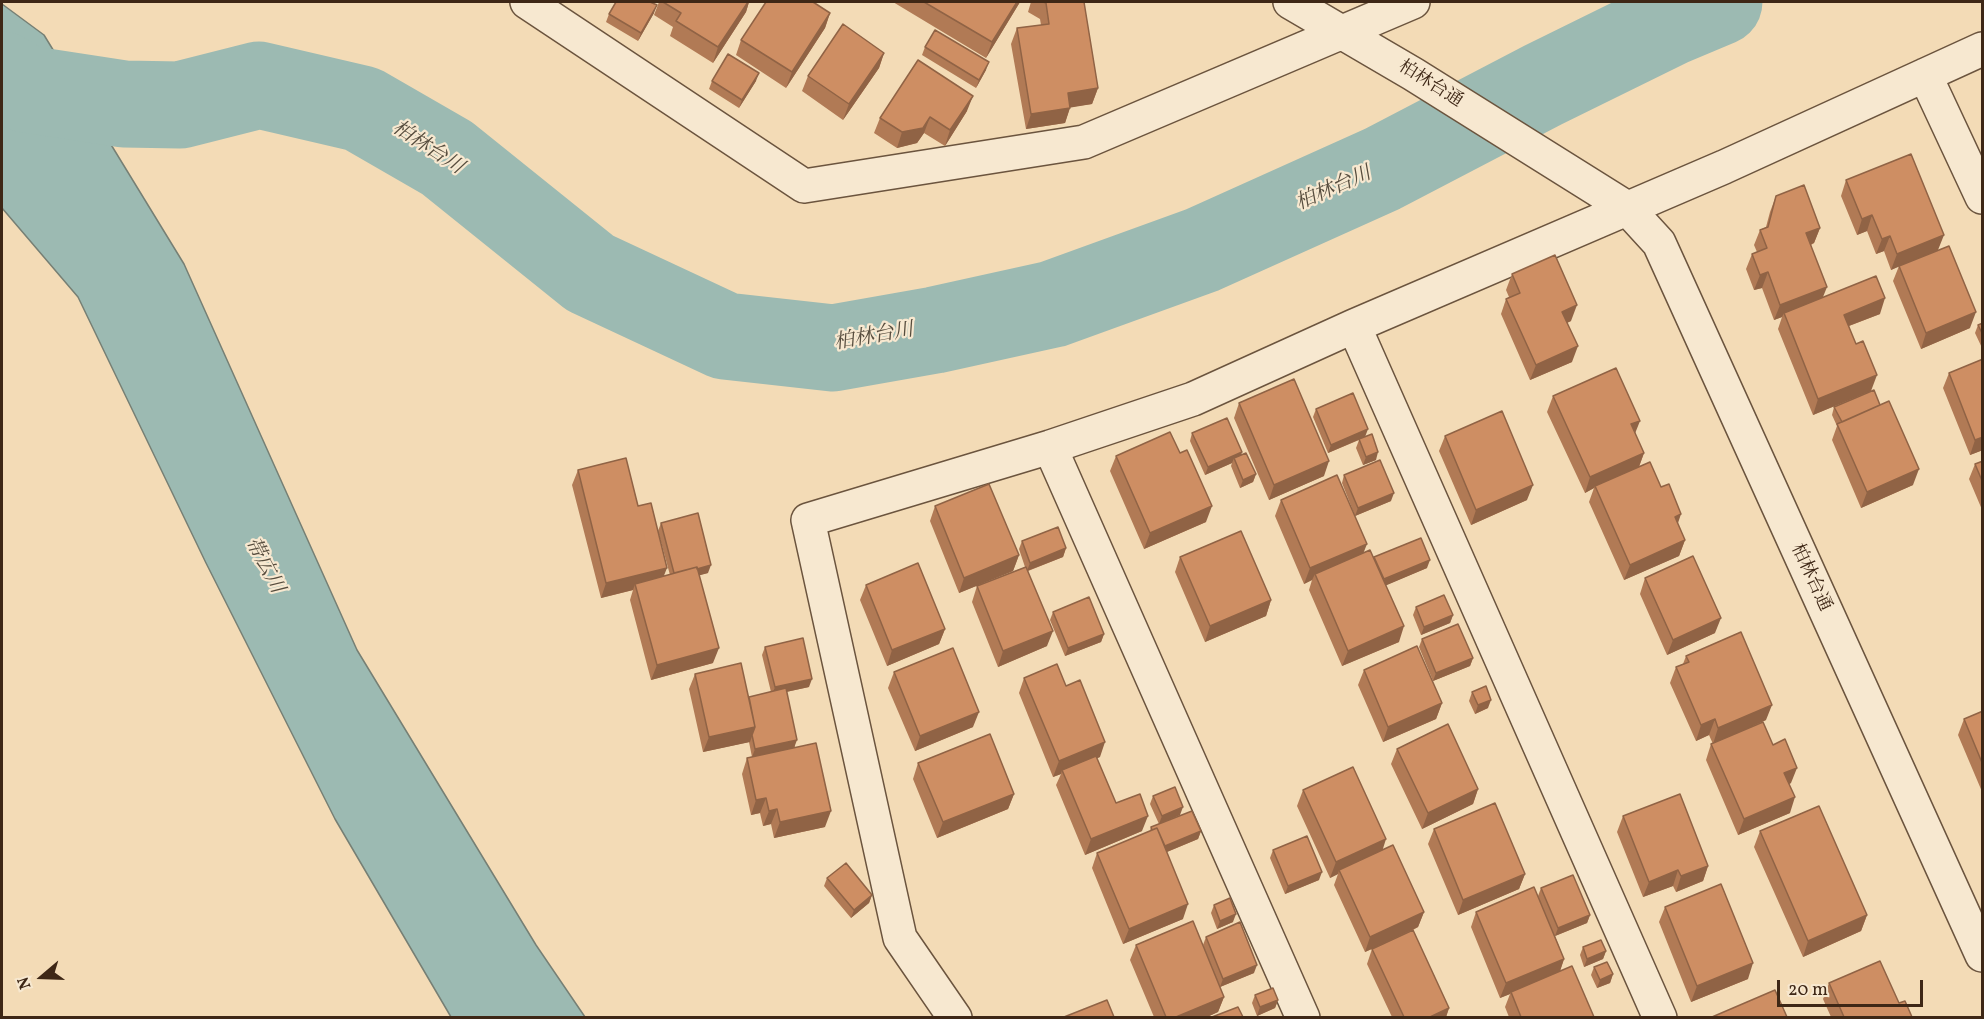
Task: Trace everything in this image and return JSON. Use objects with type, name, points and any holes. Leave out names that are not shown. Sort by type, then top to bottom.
[{"type":"street","points":[[526,2],[804,186],[1084,142],[1413,2]]},
{"type":"street","name":"柏林台通","points":[[1290,2],[1413,74],[1627,208],[1659,243],[1983,955]]},
{"type":"street","points":[[955,1017],[900,938],[808,520],[1050,447],[1193,399],[1354,326],[1724,167],[1983,49]]},
{"type":"street","points":[[1925,75],[1983,197]]},
{"type":"street","points":[[1354,326],[1660,1017]]},
{"type":"street","points":[[1050,447],[1303,1017]]},
{"type":"water","name":"帯広川","points":[[2,4],[44,35],[184,264],[357,650],[536,945],[585,1017],[451,1017],[335,819],[206,563],[78,297],[2,208]]},
{"type":"building","points":[[616,2],[650,2],[657,5],[641,33],[609,14]]},
{"type":"building","points":[[663,2],[748,2],[718,47],[676,21],[681,13]]},
{"type":"building","points":[[766,2],[813,2],[830,13],[792,72],[741,40]]},
{"type":"building","points":[[924,2],[1017,2],[992,42]]},
{"type":"building","points":[[1043,2],[1084,2],[1098,88],[1068,93],[1070,108],[1031,114],[1017,28],[1049,24],[1046,3]]},
{"type":"building","points":[[843,24],[884,53],[849,104],[808,76]]},
{"type":"building","points":[[935,30],[989,62],[979,80],[925,47]]},
{"type":"building","points":[[728,54],[759,73],[742,100],[712,81]]},
{"type":"building","points":[[918,60],[973,96],[950,130],[930,117],[923,128],[902,132],[880,118]]},
{"type":"building","points":[[1911,154],[1944,235],[1897,254],[1890,236],[1882,239],[1872,215],[1862,219],[1846,180]]},
{"type":"building","points":[[1804,185],[1820,228],[1806,233],[1827,287],[1780,305],[1768,272],[1760,275],[1752,254],[1767,248],[1760,230],[1768,227],[1776,196]]},
{"type":"building","points":[[1949,246],[1976,312],[1926,333],[1899,266]]},
{"type":"building","points":[[1555,255],[1577,305],[1562,312],[1578,346],[1536,365],[1506,299],[1520,293],[1512,274]]},
{"type":"building","points":[[1876,276],[1885,298],[1844,315],[1856,344],[1863,341],[1877,375],[1818,399],[1784,313]]},
{"type":"building","points":[[1983,323],[1983,335],[1978,325]]},
{"type":"building","points":[[1983,359],[1983,437],[1975,440],[1949,373]]},
{"type":"building","points":[[1616,368],[1640,421],[1631,424],[1644,453],[1590,477],[1553,396]]},
{"type":"building","points":[[1294,379],[1329,461],[1274,485],[1239,403]]},
{"type":"building","points":[[1874,390],[1880,405],[1842,422],[1834,407]]},
{"type":"building","points":[[1353,393],[1368,429],[1331,445],[1316,409]]},
{"type":"building","points":[[1889,401],[1919,469],[1867,492],[1837,424]]},
{"type":"building","points":[[1502,411],[1533,485],[1476,510],[1445,436]]},
{"type":"building","points":[[1227,418],[1242,452],[1208,467],[1192,433]]},
{"type":"building","points":[[1170,432],[1180,453],[1187,450],[1212,506],[1150,533],[1116,456]]},
{"type":"building","points":[[1372,434],[1378,452],[1366,457],[1359,439]]},
{"type":"building","points":[[1246,453],[1256,474],[1243,480],[1234,458]]},
{"type":"building","points":[[626,458],[638,506],[651,503],[667,568],[606,583],[578,470]]},
{"type":"building","points":[[1380,460],[1394,493],[1358,508],[1344,475]]},
{"type":"building","points":[[1983,461],[1983,483],[1975,464]]},
{"type":"building","points":[[1650,462],[1661,487],[1669,484],[1681,514],[1675,517],[1685,540],[1630,565],[1595,486]]},
{"type":"building","points":[[1337,475],[1367,544],[1310,568],[1281,500]]},
{"type":"building","points":[[989,484],[1019,555],[964,578],[935,506]]},
{"type":"building","points":[[698,513],[711,565],[674,573],[661,523]]},
{"type":"building","points":[[1058,527],[1066,548],[1030,563],[1022,541]]},
{"type":"building","points":[[1241,531],[1271,600],[1210,626],[1180,557]]},
{"type":"building","points":[[1421,538],[1430,560],[1384,579],[1374,557]]},
{"type":"building","points":[[1370,550],[1404,626],[1348,651],[1315,574]]},
{"type":"building","points":[[1693,556],[1721,618],[1673,640],[1645,578]]},
{"type":"building","points":[[918,563],[945,629],[892,650],[866,585]]},
{"type":"building","points":[[697,567],[719,648],[657,665],[635,584]]},
{"type":"building","points":[[1026,567],[1053,631],[1003,651],[977,586]]},
{"type":"building","points":[[1444,595],[1453,615],[1424,627],[1416,607]]},
{"type":"building","points":[[1089,597],[1104,634],[1068,648],[1053,612]]},
{"type":"building","points":[[1458,624],[1473,658],[1436,673],[1422,639]]},
{"type":"building","points":[[1741,632],[1772,705],[1718,728],[1715,719],[1701,725],[1676,667],[1689,662],[1686,656]]},
{"type":"building","points":[[803,638],[812,679],[775,687],[765,647]]},
{"type":"building","points":[[1417,646],[1442,703],[1388,727],[1364,670]]},
{"type":"building","points":[[953,648],[979,712],[920,736],[894,672]]},
{"type":"building","points":[[741,663],[755,727],[709,737],[695,674]]},
{"type":"building","points":[[1057,664],[1066,686],[1080,680],[1105,742],[1059,761],[1024,678]]},
{"type":"building","points":[[1486,686],[1491,700],[1478,705],[1472,692]]},
{"type":"building","points":[[786,688],[797,740],[755,749],[752,735],[755,727],[749,697]]},
{"type":"building","points":[[1983,711],[1983,765],[1964,719]]},
{"type":"building","points":[[1763,722],[1773,745],[1785,739],[1797,768],[1784,773],[1795,797],[1744,819],[1711,744]]},
{"type":"building","points":[[1448,724],[1478,789],[1428,813],[1397,749]]},
{"type":"building","points":[[990,734],[1014,794],[943,822],[918,763]]},
{"type":"building","points":[[816,743],[831,811],[780,822],[777,809],[769,811],[766,798],[756,800],[747,758]]},
{"type":"building","points":[[1096,756],[1116,803],[1140,794],[1148,816],[1091,839],[1062,770]]},
{"type":"building","points":[[1353,767],[1386,839],[1336,862],[1303,790]]},
{"type":"building","points":[[1175,787],[1183,807],[1162,816],[1153,796]]},
{"type":"building","points":[[1680,794],[1708,866],[1681,876],[1678,870],[1649,882],[1623,816]]},
{"type":"building","points":[[1495,803],[1525,874],[1463,900],[1434,829]]},
{"type":"building","points":[[1819,806],[1867,915],[1808,941],[1760,831]]},
{"type":"building","points":[[1192,811],[1201,831],[1165,846],[1157,828],[1152,830],[1151,827]]},
{"type":"building","points":[[1157,828],[1188,904],[1129,929],[1097,853]]},
{"type":"building","points":[[1307,836],[1322,872],[1288,886],[1273,850]]},
{"type":"building","points":[[1393,845],[1424,912],[1370,937],[1339,870]]},
{"type":"building","points":[[846,863],[872,895],[854,910],[827,878]]},
{"type":"building","points":[[1573,875],[1590,915],[1558,928],[1541,888]]},
{"type":"building","points":[[1721,884],[1753,963],[1697,986],[1665,907]]},
{"type":"building","points":[[1534,887],[1564,959],[1506,983],[1476,912]]},
{"type":"building","points":[[1230,898],[1236,914],[1220,921],[1214,905]]},
{"type":"building","points":[[1193,921],[1224,997],[1176,1017],[1166,1017],[1136,945]]},
{"type":"building","points":[[1240,922],[1257,965],[1223,979],[1206,937]]},
{"type":"building","points":[[1413,930],[1449,1008],[1430,1017],[1404,1017],[1372,949]]},
{"type":"building","points":[[1601,940],[1606,951],[1587,959],[1583,947]]},
{"type":"building","points":[[1880,961],[1899,1003],[1905,1001],[1912,1017],[1844,1017],[1829,983]]},
{"type":"building","points":[[1607,962],[1613,974],[1600,980],[1594,967]]},
{"type":"building","points":[[1572,966],[1594,1017],[1521,1017],[1511,992]]},
{"type":"building","points":[[1273,988],[1278,1000],[1260,1007],[1255,995]]},
{"type":"building","points":[[1775,990],[1787,1017],[1712,1017]]},
{"type":"building","points":[[1107,1000],[1114,1017],[1064,1017]]},
{"type":"building","points":[[1238,1007],[1243,1017],[1212,1017]]},
{"type":"waterway","name":"柏林台川","points":[[2,75],[26,89],[124,104],[180,105],[259,85],[362,109],[447,158],[590,273],[725,336],[833,348],[935,330],[1053,304],[1202,250],[1382,169],[1543,85],[1669,23],[1719,2]]}]
